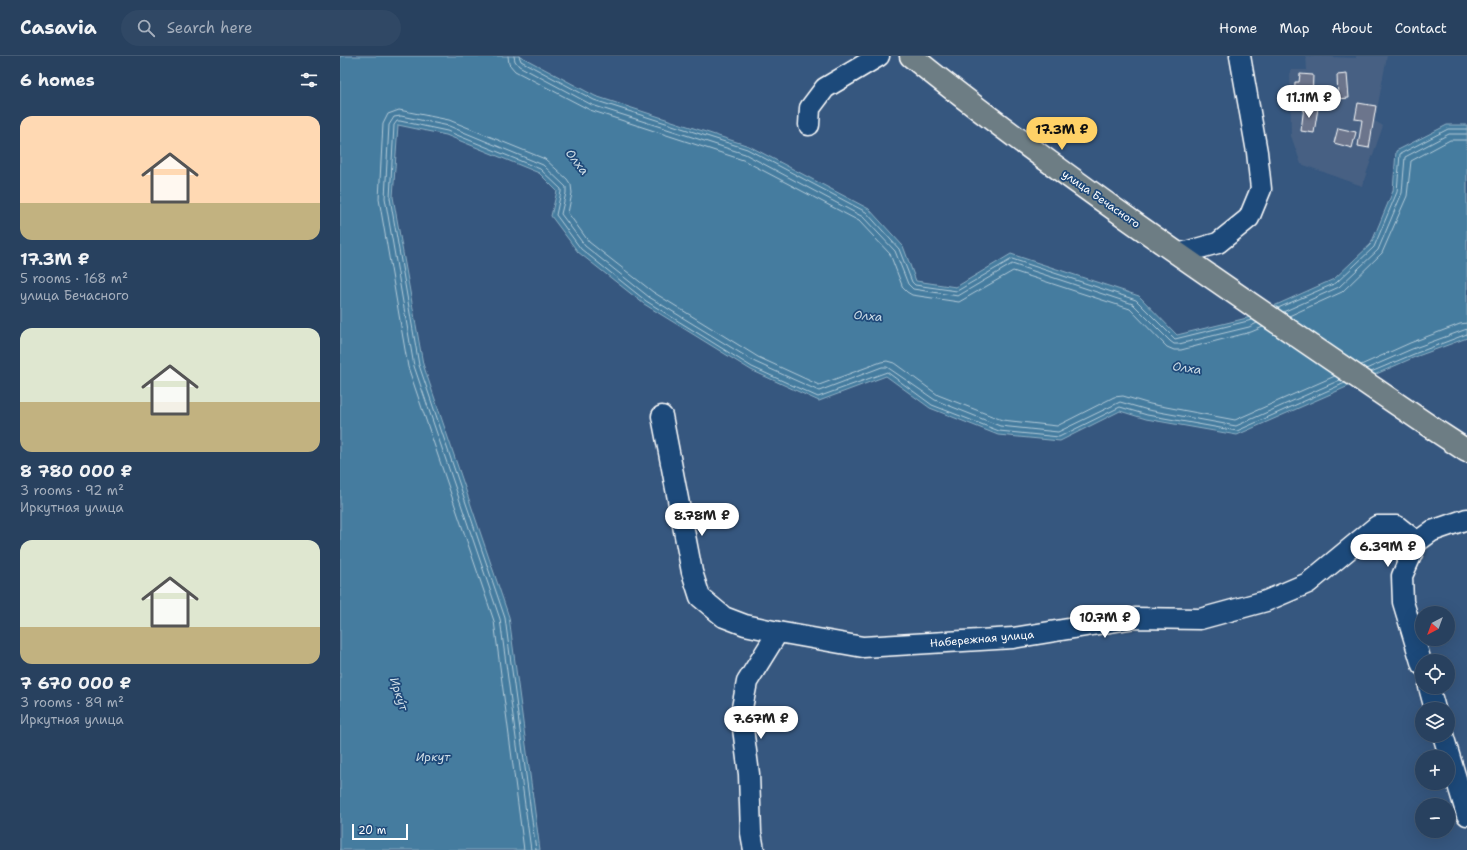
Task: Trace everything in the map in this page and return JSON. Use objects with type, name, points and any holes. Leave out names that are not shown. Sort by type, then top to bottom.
[{"type":"main road","name":"улица Бечасного","points":[[911,56],[1028,148],[1197,268],[1467,451]]},
{"type":"street","points":[[809,125],[810,108],[825,88],[879,56]]},
{"type":"street","points":[[1178,254],[1218,243],[1249,218],[1261,189],[1257,152],[1240,56]]},
{"type":"street","name":"Набережная улица","points":[[662,416],[692,572],[700,597],[724,617],[745,625],[863,647],[1013,638],[1135,618],[1200,619],[1266,601],[1308,583],[1377,526],[1397,526],[1417,542]]},
{"type":"street","points":[[1419,654],[1403,602],[1402,576],[1417,542],[1432,531],[1467,519]]},
{"type":"street","points":[[754,850],[751,832],[749,774],[741,713],[747,682],[778,632]]},
{"type":"street","points":[[1445,742],[1467,815]]},
{"type":"shaded area","points":[[1306,56],[1356,58],[1356,56],[1387,56],[1375,121],[1383,126],[1362,186],[1301,164],[1291,136],[1290,70],[1307,70]]},
{"type":"water","points":[[340,56],[520,56],[595,96],[749,146],[869,209],[903,246],[916,281],[956,287],[1011,254],[1139,296],[1177,335],[1247,318],[1334,279],[1371,244],[1393,191],[1396,151],[1447,125],[1467,125],[1467,338],[1415,357],[1237,435],[1146,419],[1120,411],[1060,441],[998,435],[930,408],[886,376],[819,401],[751,370],[644,304],[578,252],[551,216],[557,191],[539,173],[446,135],[398,125],[393,197],[423,364],[509,617],[540,850],[340,850]]},
{"type":"building","points":[[1300,74],[1313,75],[1312,102],[1294,101],[1295,82],[1299,82]]},
{"type":"building","points":[[1347,74],[1349,98],[1338,99],[1337,75]]},
{"type":"building","points":[[1358,103],[1376,106],[1369,148],[1358,146],[1362,120],[1355,119]]},
{"type":"building","points":[[1304,106],[1318,108],[1314,133],[1301,131]]},
{"type":"building","points":[[1338,128],[1356,132],[1352,148],[1334,143]]},
{"type":"water label","name":"Олха","points":[[577,162]]},
{"type":"water label","name":"Олха","points":[[868,316]]},
{"type":"water label","name":"Олха","points":[[1187,368]]},
{"type":"water label","name":"Ирку́т","points":[[399,694]]},
{"type":"water label","name":"Иркут","points":[[433,757]]}]
